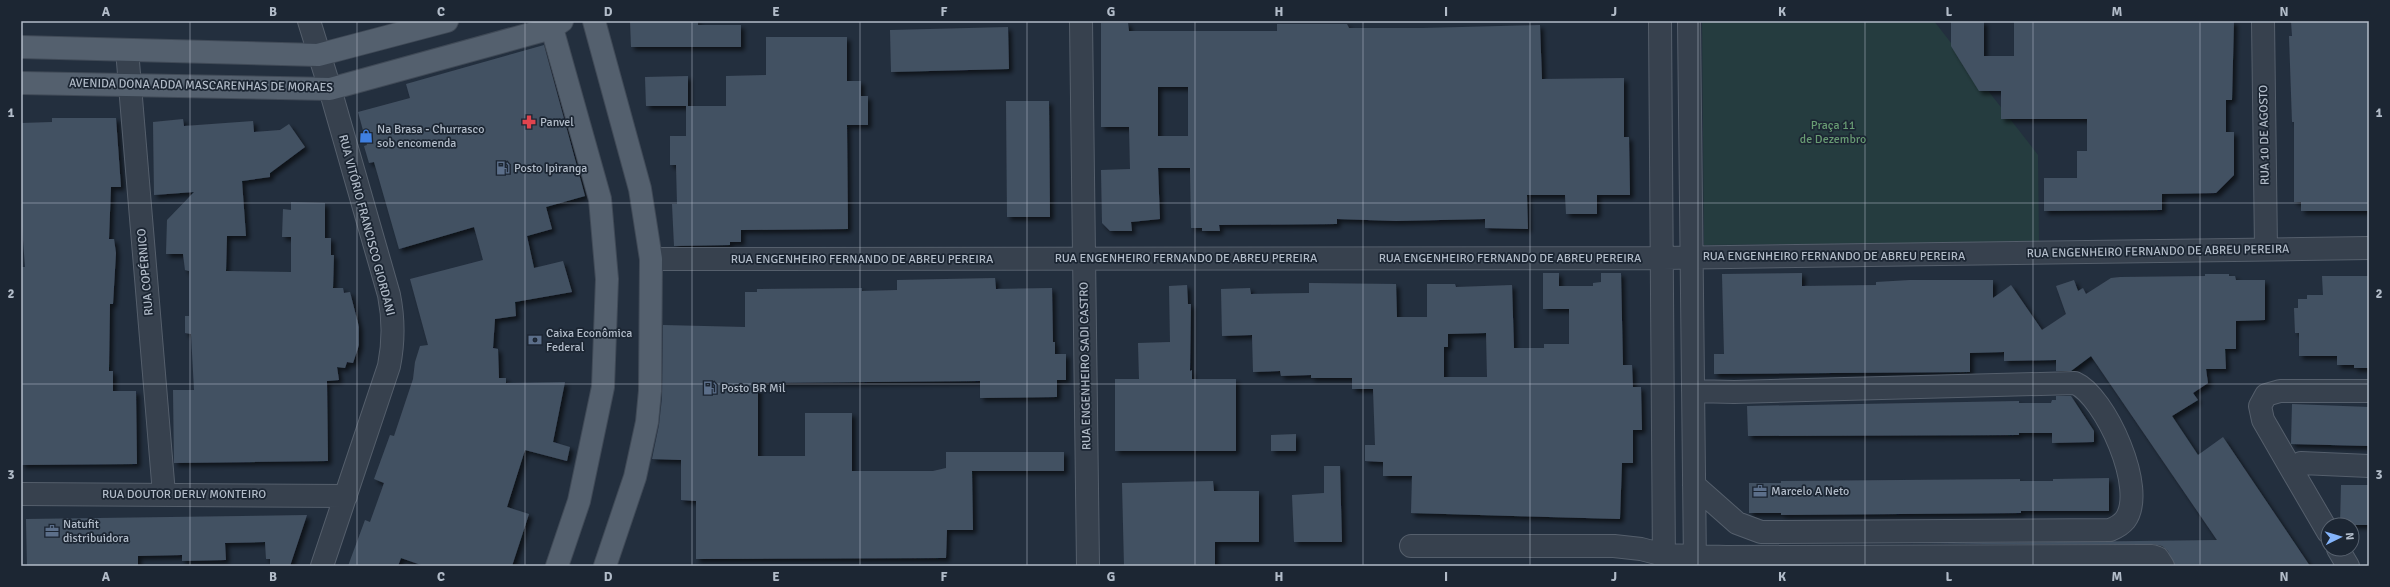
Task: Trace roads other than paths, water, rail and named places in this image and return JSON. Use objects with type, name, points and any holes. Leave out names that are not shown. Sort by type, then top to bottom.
[{"type":"main road","points":[[21,47],[318,55],[447,21]]},
{"type":"main road","points":[[594,21],[640,189],[651,259],[650,391],[646,422],[635,477],[605,566]]},
{"type":"main road","points":[[555,23],[600,199],[607,279],[603,387],[579,501],[556,566]]},
{"type":"main road","name":"AVENIDA DONA ADDA MASCARENHAS DE MORAES","points":[[21,83],[330,89],[555,23]]},
{"type":"street","name":"RUA VITÓRIO FRANCISCO GIORDANI","points":[[309,21],[389,295],[393,319],[393,345],[389,366],[322,566]]},
{"type":"street","name":"RUA ENGENHEIRO SADI CASTRO","points":[[1081,21],[1088,566]]},
{"type":"street","points":[[1660,21],[1664,561]]},
{"type":"street","points":[[1689,21],[1695,561]]},
{"type":"street","name":"RUA 10 DE AGOSTO","points":[[2263,21],[2266,249]]},
{"type":"street","name":"RUA COPÉRNICO","points":[[127,50],[164,494]]},
{"type":"street","name":"RUA ENGENHEIRO FERNANDO DE ABREU PEREIRA","points":[[651,259],[1662,258],[2369,248]]},
{"type":"street","points":[[1693,391],[1734,392],[2075,383],[2088,391],[2116,436],[2129,470],[2131,506],[2125,520],[2110,530],[1761,532],[1737,523],[1694,485]]},
{"type":"street","points":[[2320,519],[2263,420],[2260,406],[2266,395],[2280,391],[2369,391]]},
{"type":"street","points":[[2292,472],[2301,462],[2369,466]]},
{"type":"street","name":"RUA DOUTOR DERLY MONTEIRO","points":[[21,494],[346,496]]},
{"type":"street","points":[[1411,546],[1614,546],[1641,549],[1664,561],[2152,556],[2158,558],[2163,566]]},
{"type":"street","points":[[2343,557],[2348,566]]},
{"type":"place","name":"Panvel","points":[[529,122]]},
{"type":"place","name":"Na Brasa - Churrasco sob encomenda","points":[[366,136]]},
{"type":"place","name":"Posto Ipiranga","points":[[503,168]]},
{"type":"place","name":"Caixa Econômica Federal","points":[[535,340]]},
{"type":"place","name":"Posto BR Mil","points":[[710,388]]},
{"type":"place","name":"Marcelo A Neto","points":[[1760,491]]},
{"type":"place","name":"Natufit distribuidora","points":[[52,531]]},
{"type":"park label","name":"Praça 11 de Dezembro","points":[[1833,132]]}]
